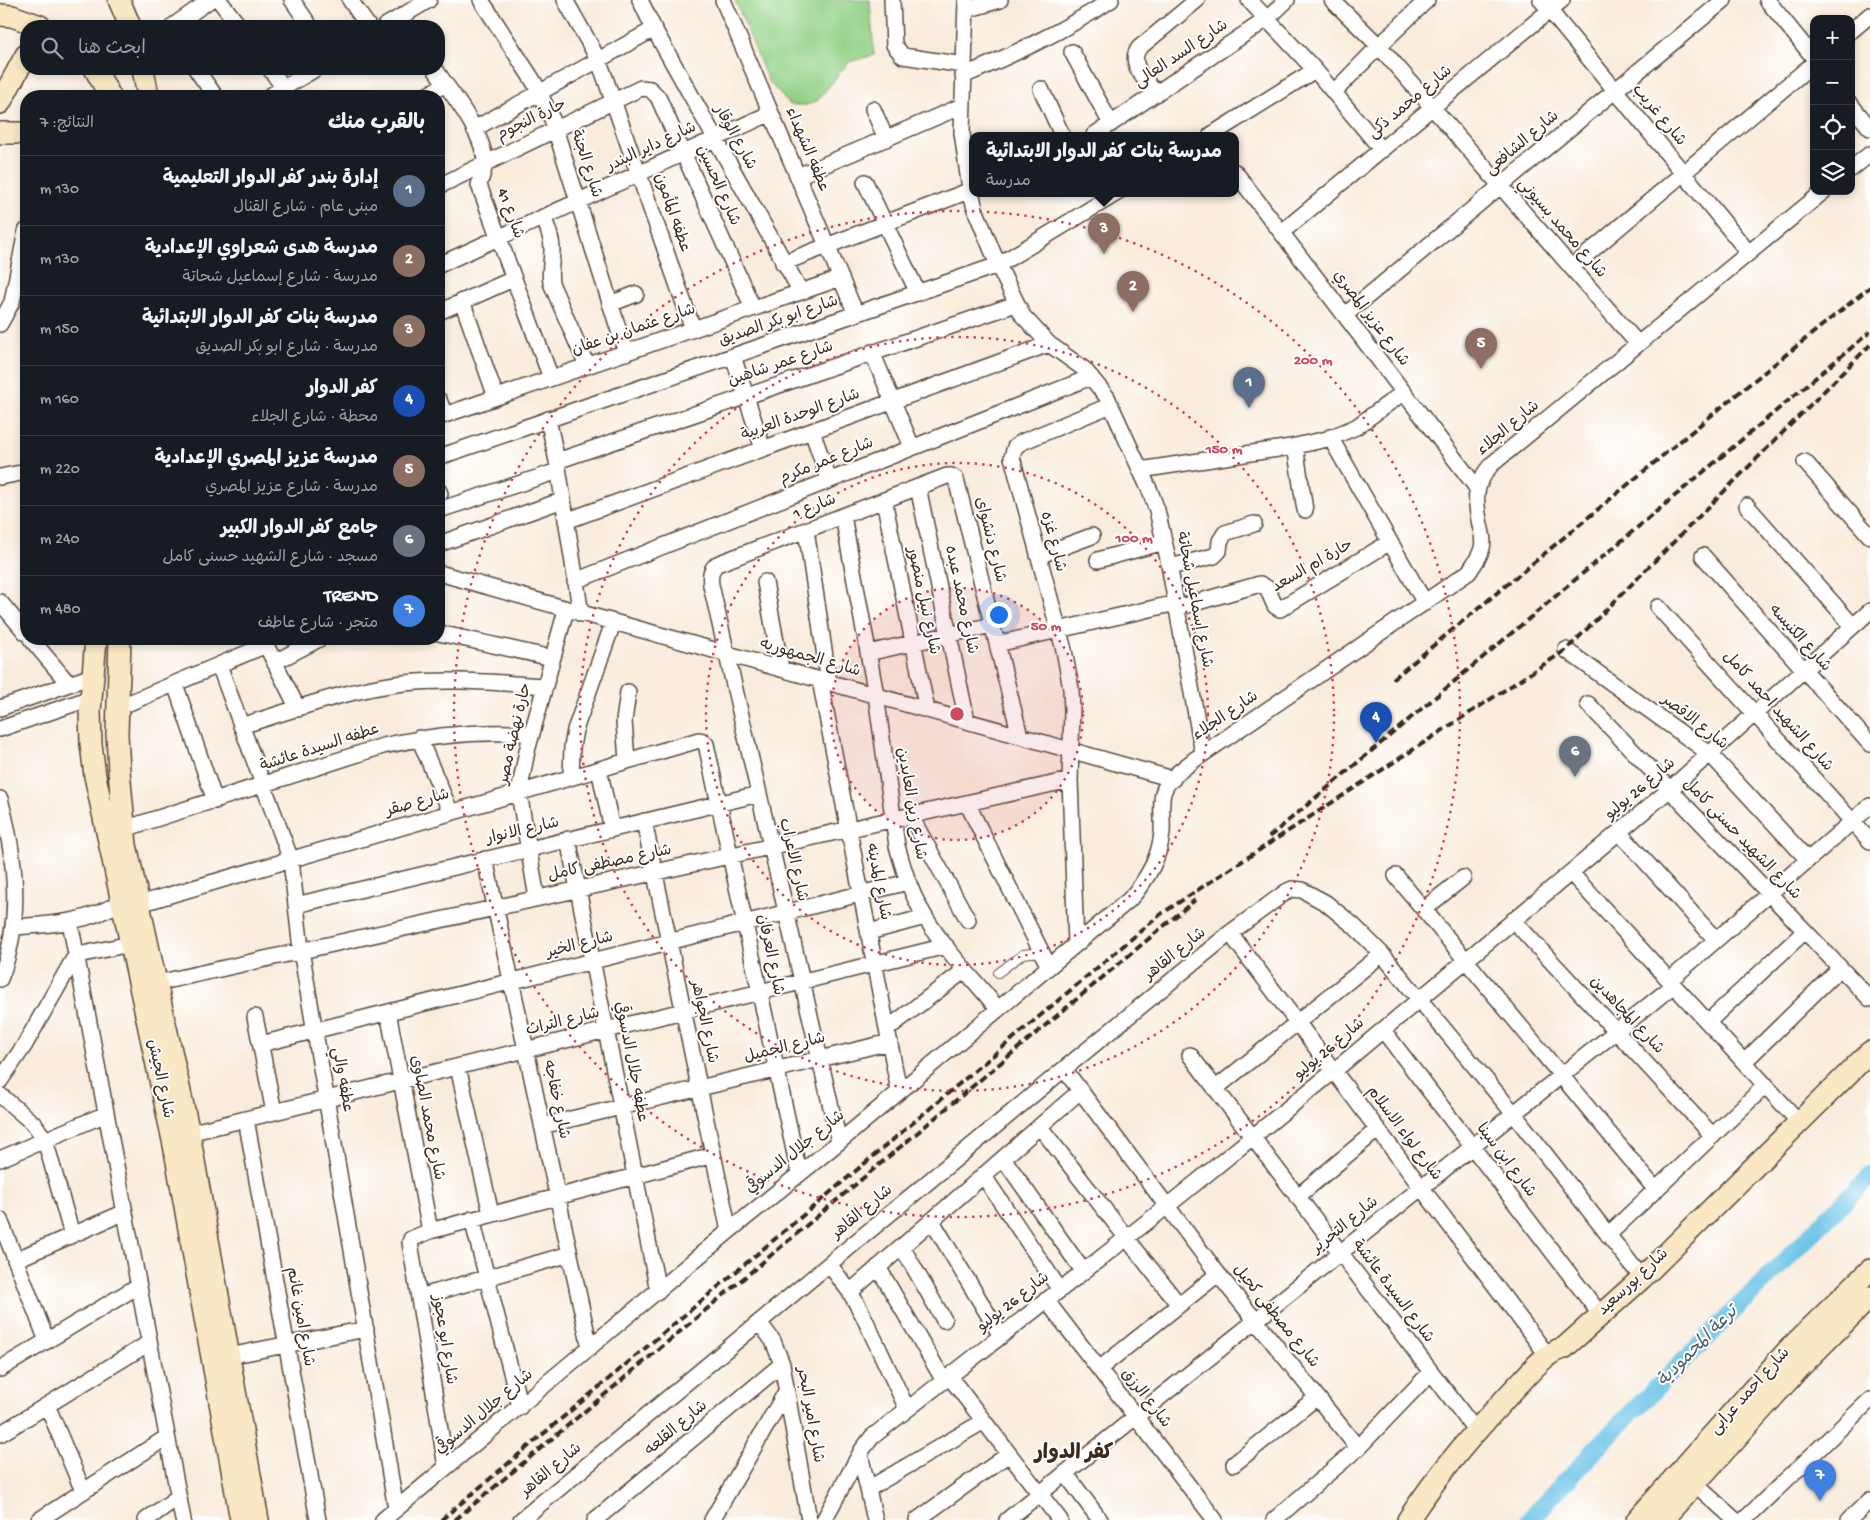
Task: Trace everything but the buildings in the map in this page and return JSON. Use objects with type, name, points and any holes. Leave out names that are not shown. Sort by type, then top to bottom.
[{"type":"main road","points":[[119,0],[127,20]]},
{"type":"main road","points":[[0,15],[12,16],[23,20]]},
{"type":"main road","points":[[0,102],[20,66]]},
{"type":"main road","points":[[103,75],[108,90]]},
{"type":"main road","points":[[144,75],[147,90]]},
{"type":"main road","points":[[0,132],[20,133]]},
{"type":"main road","name":"شارع الجيش","points":[[95,645],[91,698],[91,744],[95,776],[130,903],[138,941],[241,1520]]},
{"type":"main road","name":"شارع الجيش","points":[[120,645],[117,708],[119,771],[130,903]]},
{"type":"main road","name":"شارع الجيش","points":[[138,941],[157,983],[190,1133],[258,1520]]},
{"type":"main road","name":"شارع بورسعيد","points":[[1408,1520],[1443,1471],[1476,1431],[1548,1356],[1552,1352],[1564,1348],[1642,1278],[1870,1052]]},
{"type":"main road","name":"شارع احمد عرابى","points":[[1662,1520],[1870,1270]]},
{"type":"main road","name":"شارع احمد عرابى","points":[[1643,1518],[1795,1358],[1870,1297]]},
{"type":"street","points":[[182,20],[210,0]]},
{"type":"street","points":[[220,0],[235,20]]},
{"type":"street","points":[[292,0],[306,20]]},
{"type":"street","points":[[350,0],[364,20]]},
{"type":"street","name":"شارع الجنة","points":[[481,0],[540,93],[555,129],[626,353]]},
{"type":"street","name":"عطفه المأمون","points":[[565,0],[598,60],[614,101],[693,329]]},
{"type":"street","name":"شارع الوقار","points":[[640,0],[654,29],[783,263],[801,292]]},
{"type":"street","name":"عطفه الشهداء","points":[[723,0],[856,314]]},
{"type":"street","points":[[892,0],[894,45],[903,56],[963,70],[1043,41],[1111,0]]},
{"type":"street","points":[[966,5],[1000,0]]},
{"type":"street","points":[[1156,94],[1134,64],[1134,55],[1139,48],[1197,0]]},
{"type":"street","points":[[1249,0],[1315,70],[1382,150]]},
{"type":"street","name":"شارع السد العالى","points":[[1099,132],[1267,19],[1287,0]]},
{"type":"street","name":"شارع محمد بسيوني","points":[[1332,0],[1379,46],[1638,344]]},
{"type":"street","points":[[1334,92],[1427,0]]},
{"type":"street","name":"شارع محمد ذكى","points":[[1282,232],[1433,108],[1545,5],[1562,0]]},
{"type":"street","name":"شارع الشافعى","points":[[1345,315],[1724,0]]},
{"type":"street","points":[[1767,0],[1810,53]]},
{"type":"street","points":[[406,20],[421,2]]},
{"type":"street","name":"شارع إسماعيل شحاتة","points":[[966,5],[962,106],[963,141],[969,174]]},
{"type":"street","name":"شارع غريب","points":[[1545,5],[1749,253]]},
{"type":"street","points":[[1855,28],[1870,15]]},
{"type":"street","points":[[474,129],[654,29]]},
{"type":"street","points":[[1072,52],[1111,124]]},
{"type":"street","points":[[1572,267],[1810,66]]},
{"type":"street","points":[[1216,132],[1315,70]]},
{"type":"street","points":[[200,75],[212,90]]},
{"type":"street","points":[[274,75],[284,88]]},
{"type":"street","points":[[280,90],[305,75]]},
{"type":"street","name":"شارع 41","points":[[439,75],[474,129],[482,145],[485,163],[479,185],[551,378]]},
{"type":"street","points":[[436,90],[445,84]]},
{"type":"street","name":"حارة النجوم","points":[[445,183],[640,88]]},
{"type":"street","name":"شارع الحسين","points":[[640,88],[650,89],[656,94],[753,308]]},
{"type":"street","points":[[1041,89],[1061,132]]},
{"type":"street","points":[[798,176],[962,106]]},
{"type":"street","points":[[873,109],[886,139]]},
{"type":"street","points":[[1855,110],[1870,128]]},
{"type":"street","name":"شارع داير البندر","points":[[445,261],[771,113]]},
{"type":"street","points":[[1855,166],[1870,154]]},
{"type":"street","name":"شارع عزيز المصري","points":[[1239,177],[1477,488]]},
{"type":"street","points":[[865,182],[918,293]]},
{"type":"street","points":[[783,263],[885,223],[969,186]]},
{"type":"street","name":"شارع الجلاء","points":[[1172,778],[1203,754],[1468,572],[1482,550],[1484,538],[1476,506],[1477,488],[1481,478],[1491,465],[1819,195]]},
{"type":"street","name":"شارع إسماعيل شحاتة","points":[[973,197],[975,209],[1016,304],[1034,329],[1049,344],[1072,360],[1091,377],[1108,397],[1157,510],[1170,567],[1203,754]]},
{"type":"street","name":"شارع ابو بكر الصديق","points":[[445,455],[998,265],[1110,197]]},
{"type":"street","points":[[543,217],[552,240],[551,283],[587,366]]},
{"type":"street","points":[[0,324],[12,302],[20,261]]},
{"type":"street","name":"شارع عثمان بن عفان","points":[[445,415],[841,278]]},
{"type":"street","points":[[445,309],[513,279]]},
{"type":"street","points":[[610,304],[636,294]]},
{"type":"street","points":[[462,302],[496,397]]},
{"type":"street","name":"شارع عمر شاهين","points":[[445,508],[746,396],[1016,304]]},
{"type":"street","name":"شارع الوحدة العربية","points":[[566,521],[1049,344]]},
{"type":"street","points":[[872,352],[912,447]]},
{"type":"street","points":[[733,356],[763,449]]},
{"type":"street","name":"شارع عمر مكرم","points":[[575,581],[1091,377]]},
{"type":"street","points":[[1140,470],[1294,446],[1330,437],[1356,427],[1404,392]]},
{"type":"street","name":"شارع غزه","points":[[1076,944],[1070,780],[1072,751],[1071,689],[1067,663],[1012,457],[1013,451],[1018,444],[1111,405]]},
{"type":"street","points":[[548,419],[558,466],[581,614]]},
{"type":"street","points":[[812,431],[829,480]]},
{"type":"street","points":[[1330,437],[1425,603]]},
{"type":"street","points":[[1294,446],[1305,510]]},
{"type":"street","points":[[1805,462],[1870,536]]},
{"type":"street","points":[[0,477],[20,473]]},
{"type":"street","name":"شارع 1","points":[[711,585],[710,576],[712,568],[717,564],[947,476]]},
{"type":"street","name":"شارع دنشواى","points":[[947,476],[956,479],[1020,736]]},
{"type":"street","name":"شارع محمد عبده","points":[[918,487],[967,721]]},
{"type":"street","points":[[445,542],[563,500]]},
{"type":"street","name":"شارع نبيل منصور","points":[[884,500],[927,710]]},
{"type":"street","points":[[1747,506],[1853,626]]},
{"type":"street","name":"شارع زين العابدين","points":[[843,516],[876,696],[897,846],[908,882],[925,917],[965,970],[998,1009]]},
{"type":"street","points":[[1170,567],[1214,556],[1219,551],[1220,541],[1225,533],[1254,524]]},
{"type":"street","name":"شارع المدينه","points":[[806,530],[825,682],[849,829],[900,1091]]},
{"type":"street","points":[[1038,556],[1092,536]]},
{"type":"street","points":[[1098,560],[1164,542]]},
{"type":"street","name":"حارة ام السعد","points":[[1176,605],[1260,584],[1267,588],[1274,606],[1280,609],[1390,542]]},
{"type":"street","name":"شارع الكنيسه","points":[[1703,556],[1870,744]]},
{"type":"street","name":"شارع الجمهوريه","points":[[445,575],[1172,778]]},
{"type":"street","points":[[765,582],[781,669]]},
{"type":"street","name":"شارع الاعراب","points":[[711,585],[839,1142]]},
{"type":"street","points":[[0,602],[20,626]]},
{"type":"street","points":[[997,644],[1176,605]]},
{"type":"street","name":"شارع الشهيد احمد كامل","points":[[1658,607],[1870,841]]},
{"type":"street","name":"حارة نهضة مصر","points":[[536,898],[519,793],[532,734],[566,610]]},
{"type":"street","name":"شارع 26 يوليو","points":[[824,1520],[860,1454],[872,1437],[1166,1207],[1334,1071],[1669,790],[1870,611]]},
{"type":"street","points":[[571,777],[572,747],[575,730],[613,623]]},
{"type":"street","points":[[868,653],[992,625]]},
{"type":"street","points":[[445,634],[552,658]]},
{"type":"street","points":[[36,645],[68,682]]},
{"type":"street","points":[[117,708],[219,665],[259,645]]},
{"type":"street","points":[[266,645],[298,709]]},
{"type":"street","points":[[275,662],[308,645]]},
{"type":"street","name":"شارع الاقصر","points":[[1566,650],[1710,754],[1808,860]]},
{"type":"street","name":"عطفه والي","points":[[219,665],[291,860],[301,950],[396,1509]]},
{"type":"street","points":[[0,708],[68,682],[92,676]]},
{"type":"street","points":[[241,726],[355,692],[403,684],[460,681],[545,686]]},
{"type":"street","points":[[174,684],[215,800]]},
{"type":"street","points":[[627,761],[624,721],[628,692]]},
{"type":"street","points":[[0,730],[91,698]]},
{"type":"street","name":"شارع الشهيد حسنى كامل","points":[[1588,704],[1870,999]]},
{"type":"street","name":"عطفه السيدة عائشة","points":[[124,829],[383,746],[419,738],[472,732],[532,734]]},
{"type":"street","points":[[419,738],[451,813]]},
{"type":"street","name":"شارع صقر","points":[[9,922],[70,922],[130,903],[291,860],[699,740],[706,744]]},
{"type":"street","name":"شارع العرفان","points":[[706,744],[799,1174]]},
{"type":"street","points":[[599,769],[612,829]]},
{"type":"street","name":"شارع جلال الدسوقي","points":[[383,1520],[1129,900],[1147,877],[1159,848],[1162,832],[1163,792],[1172,778]]},
{"type":"street","name":"شارع مصطفى كامل","points":[[157,983],[1070,780]]},
{"type":"street","name":"شارع الانوار","points":[[296,904],[759,794]]},
{"type":"street","points":[[0,799],[9,922],[5,967],[0,980]]},
{"type":"street","points":[[967,803],[1049,967]]},
{"type":"street","name":"شارع التحرير","points":[[1007,1520],[1616,1032],[1672,983],[1716,940],[1870,806]]},
{"type":"street","points":[[910,815],[968,920]]},
{"type":"street","name":"شارع الجواهر","points":[[644,821],[729,1231]]},
{"type":"street","points":[[1619,832],[1716,940]]},
{"type":"street","name":"عطفه جلال الدسوقي","points":[[568,839],[658,1291]]},
{"type":"street","name":"شارع خفاجه","points":[[485,859],[590,1348]]},
{"type":"street","points":[[1571,873],[1799,1122]]},
{"type":"street","points":[[1396,876],[1656,1190]]},
{"type":"street","points":[[1424,909],[1463,878]]},
{"type":"street","name":"شارع الخير","points":[[261,1044],[908,882]]},
{"type":"street","name":"شارع القاهر","points":[[521,1520],[1230,933],[1292,889],[1302,890],[1326,903],[1354,926],[1382,954],[1458,1049],[1514,1114],[1642,1278]]},
{"type":"street","points":[[869,932],[925,917]]},
{"type":"street","name":"شارع المجاهدين","points":[[1513,920],[1713,1136]]},
{"type":"street","points":[[70,922],[183,1520]]},
{"type":"street","points":[[1708,1022],[1805,931]]},
{"type":"street","name":"شارع لواء الاسلام","points":[[1230,933],[1548,1356]]},
{"type":"street","points":[[0,1081],[15,1061],[68,966],[76,957],[138,941]]},
{"type":"street","name":"شارع التراث","points":[[190,1133],[946,946]]},
{"type":"street","points":[[1215,1089],[1382,954]]},
{"type":"street","points":[[1744,1062],[1840,968]]},
{"type":"street","name":"شارع الجميل","points":[[542,1126],[819,1058],[889,1036],[965,970]]},
{"type":"street","name":"شارع محمد الصاوى","points":[[388,1012],[430,1231]]},
{"type":"street","points":[[255,1017],[274,1112]]},
{"type":"street","name":"شارع ابن سينا","points":[[1383,1030],[1600,1314]]},
{"type":"street","name":"شارع السيدة عائشة","points":[[1190,1055],[1476,1431]]},
{"type":"street","points":[[458,1067],[491,1214]]},
{"type":"street","name":"شارع مصطفى كحيل","points":[[1064,1069],[1166,1207],[1358,1448]]},
{"type":"street","points":[[1608,1234],[1766,1085]]},
{"type":"street","points":[[850,1292],[1080,1091]]},
{"type":"street","points":[[0,1095],[35,1125],[45,1140],[72,1235]]},
{"type":"street","points":[[0,1159],[106,1114]]},
{"type":"street","name":"شارع امين غانم","points":[[246,1119],[318,1520]]},
{"type":"street","points":[[1040,1127],[1179,1305]]},
{"type":"street","points":[[1297,1197],[1378,1129]]},
{"type":"street","points":[[430,1231],[713,1155]]},
{"type":"street","points":[[1003,1158],[1083,1271]]},
{"type":"street","points":[[983,1175],[1060,1290]]},
{"type":"street","points":[[15,1260],[125,1212]]},
{"type":"street","points":[[472,1219],[520,1407]]},
{"type":"street","points":[[0,1220],[47,1341]]},
{"type":"street","points":[[932,1221],[1001,1336]]},
{"type":"street","name":"شارع ابو عجوز","points":[[430,1231],[414,1236],[410,1240],[446,1468]]},
{"type":"street","points":[[902,1247],[944,1320]]},
{"type":"street","points":[[419,1297],[570,1254]]},
{"type":"street","points":[[829,1264],[850,1292],[870,1327],[907,1409]]},
{"type":"street","points":[[878,1267],[946,1378],[984,1421],[1060,1520]]},
{"type":"street","points":[[1099,1369],[1218,1274]]},
{"type":"street","points":[[0,1367],[138,1286]]},
{"type":"street","name":"شارع الرزق","points":[[1046,1300],[1216,1520]]},
{"type":"street","name":"شارع امير البحر","points":[[759,1322],[773,1342],[782,1364],[809,1520]]},
{"type":"street","points":[[229,1356],[366,1329]]},
{"type":"street","points":[[0,1434],[149,1343]]},
{"type":"street","name":"شارع القلعه","points":[[595,1520],[782,1364]]},
{"type":"street","points":[[1274,1520],[1358,1448],[1431,1372]]},
{"type":"street","points":[[712,1520],[787,1390]]},
{"type":"street","points":[[1234,1464],[1317,1397]]},
{"type":"street","points":[[1744,1520],[1870,1400]]},
{"type":"street","points":[[47,1405],[83,1492]]},
{"type":"street","points":[[868,1490],[984,1421]]},
{"type":"street","points":[[39,1520],[167,1437]]},
{"type":"street","points":[[860,1454],[875,1520]]},
{"type":"street","points":[[917,1520],[1009,1454]]},
{"type":"street","points":[[1065,1474],[1100,1520]]},
{"type":"street","points":[[1694,1483],[1734,1520]]},
{"type":"street","points":[[146,1520],[178,1498]]},
{"type":"street","points":[[1849,1520],[1870,1500]]},
{"type":"lane","points":[[998,973],[1023,954],[1041,952]]},
{"type":"green space","points":[[735,0],[870,0],[874,55],[849,62],[817,101],[806,105],[790,105],[768,81]]},
{"type":"waterway","name":"ترعة المحمودية","points":[[1529,1520],[1613,1431],[1870,1176]]},
{"type":"railway","points":[[1393,679],[1736,395],[1870,287]]},
{"type":"railway","points":[[1269,837],[1870,332]]},
{"type":"railway","points":[[441,1520],[1161,914],[1566,650],[1870,345]]},
{"type":"railway","points":[[455,1520],[1195,900]]},
{"type":"place","name":"مدرسة بنات كفر الدوار الابتدائية","points":[[1104,254]]},
{"type":"place","name":"مدرسة هدى شعراوي الإعدادية","points":[[1133,312]]},
{"type":"place","name":"مدرسة عزيز المصري الإعدادية","points":[[1481,369]]},
{"type":"place","name":"إدارة بندر كفر الدوار التعليمية","points":[[1249,408]]},
{"type":"place","name":"كفر الدوار","points":[[1376,743]]},
{"type":"place","name":"جامع كفر الدوار الكبير","points":[[1575,777]]},
{"type":"place","name":"TREND","points":[[1820,1501]]},
{"type":"district","name":"كفر الدوار","points":[[1074,1454]]}]
